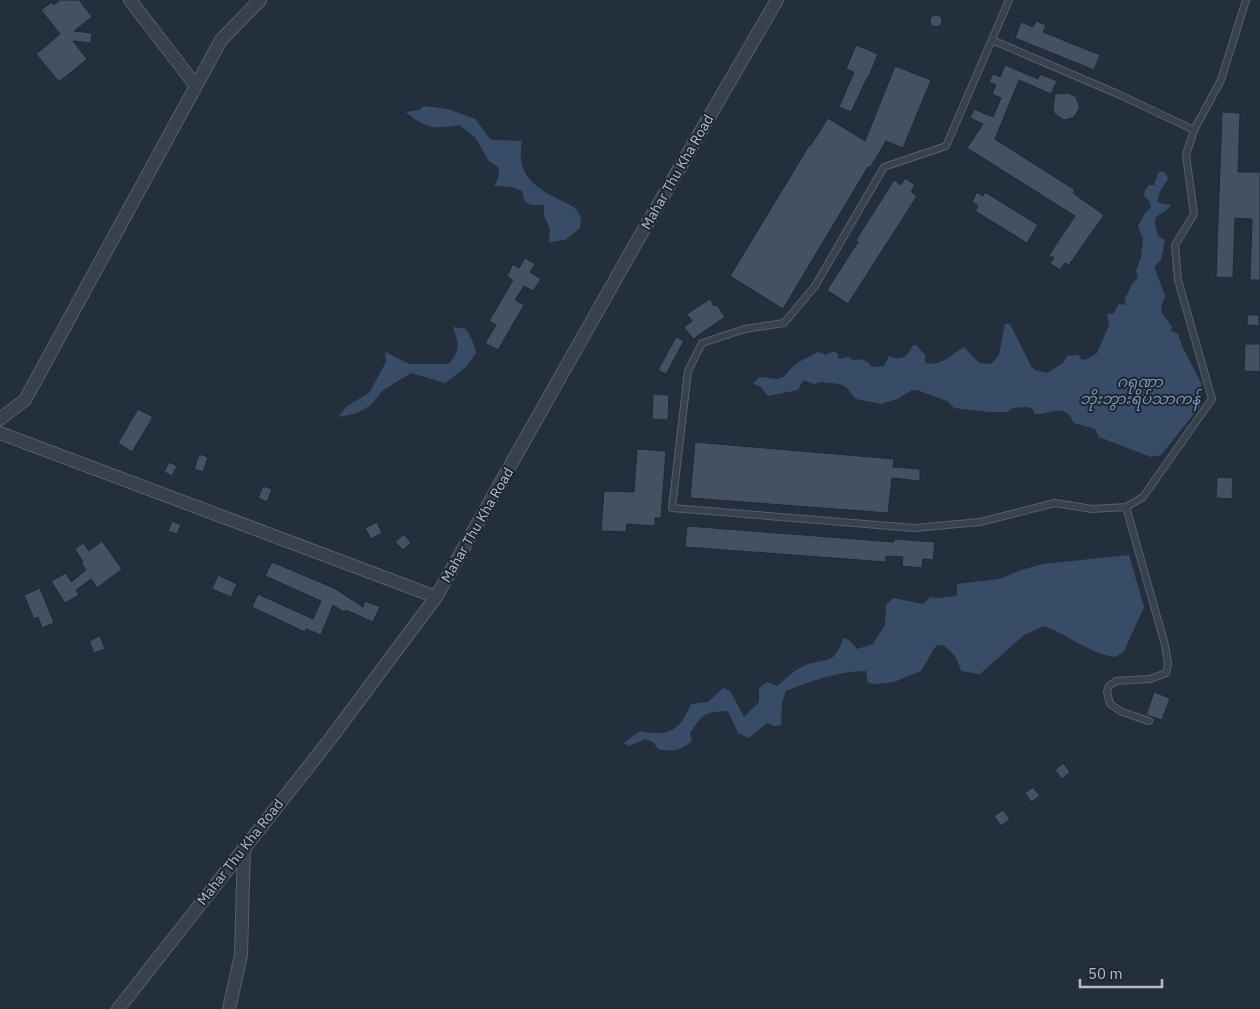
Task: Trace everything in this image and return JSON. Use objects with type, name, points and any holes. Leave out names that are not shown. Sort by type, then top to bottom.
[{"type":"street","points":[[130,0],[196,86]]},
{"type":"street","points":[[0,419],[25,400],[221,40],[260,0]]},
{"type":"street","name":"Mahar Thu Kha Road","points":[[118,1009],[331,738],[436,597],[636,243],[777,0]]},
{"type":"street","points":[[0,433],[436,597]]},
{"type":"street","points":[[229,1009],[241,955],[244,847]]},
{"type":"lane","points":[[1009,0],[946,146],[884,167],[815,286],[784,324],[745,329],[702,343],[688,371],[672,508],[914,528],[980,522],[1055,503],[1092,509],[1126,507],[1143,497],[1212,399],[1178,280],[1175,245],[1194,214],[1186,155],[1194,130],[1221,80],[1246,0]]},
{"type":"lane","points":[[992,40],[1120,95],[1194,130]]},
{"type":"lane","points":[[1126,507],[1165,645],[1168,664],[1166,673],[1150,679],[1116,681],[1109,686],[1107,692],[1110,704],[1122,712],[1149,721]]},
{"type":"water","points":[[424,106],[448,109],[475,119],[491,140],[522,141],[521,162],[528,178],[541,190],[574,208],[581,217],[580,228],[565,240],[549,242],[550,229],[544,216],[544,205],[532,205],[525,202],[522,191],[512,187],[494,186],[498,179],[499,168],[489,161],[475,137],[459,125],[437,127],[425,125],[406,112],[419,110]]},
{"type":"water","name":"ဂရုဏာ ဘိုးဘွားရိပ်သာကန်","points":[[1162,171],[1168,179],[1160,191],[1157,202],[1171,205],[1157,216],[1155,222],[1158,236],[1165,240],[1161,260],[1155,266],[1165,296],[1161,307],[1162,313],[1172,327],[1171,331],[1178,334],[1201,383],[1202,400],[1201,405],[1161,455],[1151,457],[1099,437],[1095,429],[1074,423],[1070,416],[1063,411],[1035,414],[1032,408],[1025,407],[1013,408],[1007,412],[954,408],[947,401],[917,390],[912,390],[897,399],[881,404],[856,399],[846,387],[839,384],[821,382],[814,384],[803,380],[798,390],[768,396],[760,386],[753,384],[759,377],[777,379],[784,377],[796,364],[818,352],[826,355],[834,351],[838,354],[838,359],[847,357],[852,360],[863,360],[872,367],[884,366],[889,356],[893,358],[904,357],[913,345],[916,345],[925,355],[925,363],[931,364],[946,360],[964,347],[979,363],[991,364],[999,355],[1005,324],[1010,324],[1031,366],[1035,370],[1047,373],[1063,363],[1067,356],[1079,355],[1080,359],[1084,360],[1090,358],[1097,353],[1109,325],[1107,313],[1113,314],[1119,304],[1124,305],[1125,298],[1138,278],[1136,271],[1141,257],[1143,239],[1138,226],[1145,213],[1151,207],[1149,201],[1144,196],[1145,190],[1149,185],[1154,185],[1158,173]]},
{"type":"water","points":[[453,327],[466,329],[473,342],[476,353],[466,367],[445,383],[411,373],[382,391],[371,405],[357,413],[338,417],[347,406],[369,393],[386,362],[385,352],[409,364],[449,364],[456,354],[458,347]]},
{"type":"water","points":[[1129,555],[1144,607],[1124,651],[1116,657],[1097,652],[1044,626],[1024,635],[980,674],[961,671],[957,659],[950,650],[943,645],[936,646],[921,671],[894,682],[868,683],[866,671],[856,671],[825,677],[786,691],[782,702],[781,725],[775,726],[767,723],[749,738],[738,733],[728,711],[713,712],[705,715],[698,721],[690,733],[692,741],[676,750],[658,749],[653,742],[645,739],[629,746],[624,743],[640,731],[659,733],[672,730],[678,726],[691,704],[708,702],[723,688],[730,691],[744,717],[759,702],[759,688],[767,682],[777,686],[802,667],[832,658],[840,648],[843,638],[849,640],[857,649],[873,644],[885,625],[886,605],[893,598],[923,604],[930,597],[957,596],[957,584],[1000,579],[1021,570],[1043,564]]},
{"type":"building","points":[[60,0],[79,0],[92,17],[74,31],[92,33],[91,43],[73,41],[87,59],[59,82],[36,54],[60,34],[41,10],[52,2],[54,5]]},
{"type":"building","points":[[936,15],[942,21],[936,27],[930,21]]},
{"type":"building","points":[[1036,21],[1046,25],[1043,32],[1100,55],[1094,70],[1015,38],[1021,22],[1033,27]]},
{"type":"building","points":[[856,45],[878,54],[851,112],[839,107],[854,72],[846,69]]},
{"type":"building","points":[[1005,65],[1038,79],[1040,74],[1057,81],[1051,94],[1019,80],[995,139],[1075,190],[1073,193],[1104,215],[1069,265],[1065,263],[1060,270],[1050,263],[1054,258],[1049,255],[1075,216],[967,148],[983,124],[970,118],[974,109],[993,117],[1001,98],[992,94],[996,85],[989,82],[993,74],[1000,77]]},
{"type":"building","points":[[895,66],[931,80],[903,148],[886,141],[870,168],[868,167],[783,309],[730,276],[810,144],[828,118],[865,141]]},
{"type":"building","points":[[1068,93],[1076,97],[1079,109],[1074,117],[1066,120],[1055,114],[1053,110],[1055,94]]},
{"type":"building","points":[[1222,112],[1240,113],[1238,172],[1260,172],[1260,280],[1250,280],[1252,219],[1235,218],[1233,278],[1216,277]]},
{"type":"building","points":[[905,178],[915,185],[911,192],[917,196],[848,304],[827,290],[858,242],[856,240],[894,180],[901,185]]},
{"type":"building","points":[[977,192],[983,196],[985,192],[1038,225],[1027,243],[975,211],[978,206],[972,202]]},
{"type":"building","points":[[525,258],[535,264],[530,272],[541,279],[533,291],[524,286],[515,300],[524,305],[498,350],[485,343],[496,325],[489,321],[513,280],[507,276],[513,264],[519,268]]},
{"type":"building","points":[[710,299],[714,306],[717,305],[725,317],[693,339],[684,327],[692,321],[687,314]]},
{"type":"building","points":[[1247,315],[1259,315],[1259,326],[1247,325]]},
{"type":"building","points":[[676,337],[684,341],[666,374],[658,370]]},
{"type":"building","points":[[1245,344],[1260,344],[1260,372],[1244,371]]},
{"type":"building","points":[[653,394],[669,395],[668,420],[652,419]]},
{"type":"building","points":[[138,409],[153,417],[132,452],[118,443]]},
{"type":"building","points":[[695,442],[894,459],[893,467],[920,469],[920,481],[892,478],[888,513],[690,498]]},
{"type":"building","points":[[637,449],[666,451],[661,518],[655,518],[655,526],[627,524],[626,532],[601,531],[604,491],[634,492]]},
{"type":"building","points":[[199,454],[208,457],[203,472],[194,469]]},
{"type":"building","points":[[169,462],[177,466],[172,476],[164,472]]},
{"type":"building","points":[[1217,477],[1233,478],[1232,499],[1216,498]]},
{"type":"building","points":[[263,486],[272,489],[267,502],[258,498]]},
{"type":"building","points":[[172,521],[181,525],[177,534],[168,531]]},
{"type":"building","points":[[377,522],[382,533],[371,539],[365,528]]},
{"type":"building","points":[[687,526],[894,542],[894,539],[935,542],[933,560],[923,559],[922,568],[902,566],[903,557],[886,556],[886,562],[685,547]]},
{"type":"building","points":[[404,534],[411,543],[403,550],[395,542]]},
{"type":"building","points":[[102,541],[122,569],[97,588],[91,579],[76,590],[79,595],[65,603],[51,581],[66,573],[71,582],[86,570],[75,549],[83,543],[89,551]]},
{"type":"building","points":[[272,562],[334,588],[363,607],[365,601],[380,607],[373,622],[346,610],[344,612],[333,605],[321,635],[306,629],[305,632],[252,607],[258,594],[313,619],[321,601],[265,576]]},
{"type":"building","points":[[218,575],[237,584],[231,597],[212,589]]},
{"type":"building","points":[[40,588],[54,623],[42,628],[38,617],[34,619],[24,595]]},
{"type":"building","points":[[100,636],[105,649],[94,653],[89,641]]},
{"type":"building","points":[[1154,692],[1170,698],[1162,720],[1146,715]]},
{"type":"building","points":[[1063,763],[1070,772],[1062,779],[1055,770]]},
{"type":"building","points":[[1033,787],[1040,796],[1031,802],[1025,793]]},
{"type":"building","points":[[1003,810],[1010,819],[1001,826],[994,816]]}]
